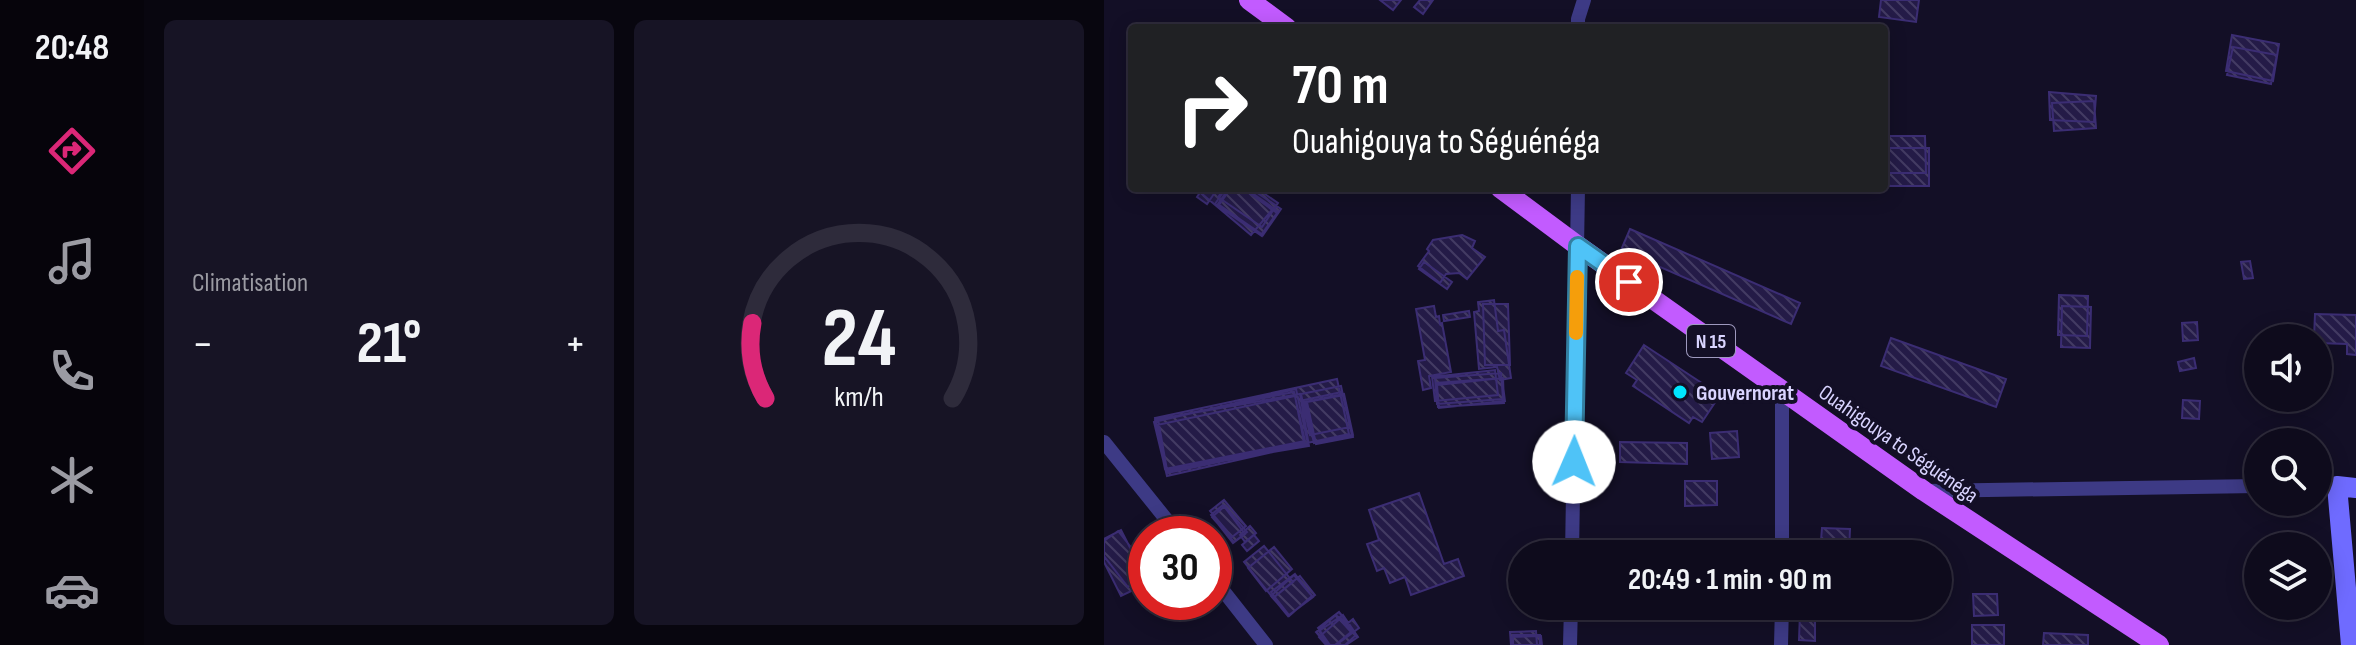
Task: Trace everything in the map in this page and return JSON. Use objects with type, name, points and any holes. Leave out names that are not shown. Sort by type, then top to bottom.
[{"type":"main road","points":[[1249,0],[1282,24]]},
{"type":"main road","name":"Ouahigouya to Séguénéga","points":[[1505,192],[1924,491],[2159,645]]},
{"type":"main road","points":[[2337,487],[2351,645]]},
{"type":"street","points":[[1578,24],[1584,0]]},
{"type":"street","points":[[1572,540],[1578,192]]},
{"type":"street","points":[[1782,391],[1782,540]]},
{"type":"street","points":[[1104,442],[1164,516]]},
{"type":"street","points":[[1924,491],[2244,486]]},
{"type":"street","points":[[1232,602],[1266,645]]},
{"type":"street","points":[[1570,645],[1571,620]]},
{"type":"street","points":[[1781,645],[1782,620]]},
{"type":"building","points":[[1380,0],[1401,0],[1393,10]]},
{"type":"building","points":[[1420,0],[1433,0],[1423,14],[1414,7]]},
{"type":"building","points":[[1881,0],[1919,0],[1916,22],[1879,17]]},
{"type":"building","points":[[2232,35],[2279,44],[2273,81],[2226,71]]},
{"type":"building","points":[[2233,47],[2277,55],[2271,84],[2227,75]]},
{"type":"building","points":[[2049,92],[2096,96],[2094,122],[2050,120]]},
{"type":"building","points":[[2094,101],[2096,128],[2054,131],[2052,103]]},
{"type":"building","points":[[1888,136],[1925,136],[1926,173],[1888,173]]},
{"type":"building","points":[[1888,148],[1929,148],[1929,186],[1888,186]]},
{"type":"building","points":[[1200,192],[1251,192],[1272,210],[1251,235]]},
{"type":"building","points":[[1200,192],[1215,192],[1207,204],[1197,197]]},
{"type":"building","points":[[1222,192],[1262,192],[1278,203],[1262,227],[1218,197]]},
{"type":"building","points":[[1223,192],[1251,192],[1279,212],[1262,236],[1215,204]]},
{"type":"building","points":[[1226,192],[1256,192],[1281,209],[1263,235],[1218,204]]},
{"type":"building","points":[[1228,192],[1248,192],[1277,213],[1261,235],[1219,205]]},
{"type":"building","points":[[1630,229],[1800,303],[1791,324],[1621,250]]},
{"type":"building","points":[[1462,235],[1475,241],[1472,248],[1485,257],[1467,279],[1459,273],[1446,274],[1440,283],[1418,266],[1433,240]]},
{"type":"building","points":[[2250,261],[2253,278],[2244,279],[2241,262]]},
{"type":"building","points":[[1424,262],[1452,282],[1447,289],[1419,269]]},
{"type":"building","points":[[2059,295],[2088,296],[2087,336],[2058,335]]},
{"type":"building","points":[[1494,300],[1498,331],[1504,330],[1511,378],[1500,380],[1497,367],[1479,369],[1474,312],[1479,311],[1478,302]]},
{"type":"building","points":[[1483,304],[1508,304],[1510,365],[1485,365]]},
{"type":"building","points":[[1434,306],[1436,317],[1439,316],[1442,323],[1451,372],[1429,376],[1431,388],[1423,390],[1418,361],[1425,360],[1416,309]]},
{"type":"building","points":[[2062,306],[2091,307],[2090,348],[2061,347]]},
{"type":"building","points":[[1469,311],[1470,317],[1444,321],[1443,315]]},
{"type":"building","points":[[2315,314],[2356,315],[2356,355],[2347,354],[2347,344],[2332,343],[2332,324],[2315,324]]},
{"type":"building","points":[[2197,322],[2198,340],[2183,341],[2182,323]]},
{"type":"building","points":[[1891,338],[2006,379],[1996,407],[1881,366]]},
{"type":"building","points":[[1644,345],[1720,395],[1702,422],[1693,417],[1689,423],[1633,386],[1637,380],[1626,373]]},
{"type":"building","points":[[2194,358],[2196,368],[2180,371],[2178,362]]},
{"type":"building","points":[[1495,370],[1498,395],[1435,401],[1432,377]]},
{"type":"building","points":[[1501,373],[1503,399],[1437,404],[1435,378]]},
{"type":"building","points":[[1502,378],[1505,401],[1439,408],[1437,385]]},
{"type":"building","points":[[1503,378],[1504,403],[1438,407],[1436,383]]},
{"type":"building","points":[[1337,379],[1349,434],[1167,473],[1155,418]]},
{"type":"building","points":[[1341,386],[1350,427],[1310,435],[1301,394]]},
{"type":"building","points":[[1296,389],[1308,444],[1167,476],[1154,422]]},
{"type":"building","points":[[1294,392],[1305,441],[1165,469],[1155,420]]},
{"type":"building","points":[[1342,392],[1352,435],[1314,443],[1304,400]]},
{"type":"building","points":[[1300,394],[1309,446],[1167,470],[1158,419]]},
{"type":"building","points":[[1344,394],[1353,435],[1314,443],[1305,402]]},
{"type":"building","points":[[1344,395],[1353,437],[1316,444],[1307,402]]},
{"type":"building","points":[[1295,396],[1304,442],[1167,471],[1157,425]]},
{"type":"building","points":[[2183,400],[2200,401],[2199,419],[2182,418]]},
{"type":"building","points":[[1737,431],[1739,457],[1712,459],[1710,433]]},
{"type":"building","points":[[1620,442],[1687,443],[1687,464],[1620,462]]},
{"type":"building","points":[[1685,481],[1717,481],[1717,505],[1685,506]]},
{"type":"building","points":[[1419,493],[1444,564],[1458,559],[1464,576],[1411,595],[1405,577],[1390,583],[1384,568],[1377,571],[1367,544],[1379,540],[1369,510]]},
{"type":"building","points":[[1224,500],[1246,526],[1232,537],[1232,516],[1214,516],[1210,511]]},
{"type":"building","points":[[1223,505],[1231,516],[1212,516]]},
{"type":"building","points":[[1225,506],[1247,532],[1234,542],[1232,516],[1213,516]]},
{"type":"building","points":[[1232,517],[1245,534],[1232,542]]},
{"type":"building","points":[[1250,526],[1256,533],[1245,542],[1240,535]]},
{"type":"building","points":[[1822,528],[1850,529],[1850,540],[1821,540]]},
{"type":"building","points":[[1121,530],[1128,544],[1128,593],[1121,596],[1104,562],[1104,539]]},
{"type":"building","points":[[1118,531],[1128,544],[1128,587],[1104,556],[1104,541]]},
{"type":"building","points":[[1254,535],[1259,541],[1247,551],[1242,545]]},
{"type":"building","points":[[1264,546],[1293,582],[1273,598],[1244,562]]},
{"type":"building","points":[[1274,547],[1292,569],[1266,591],[1248,568]]},
{"type":"building","points":[[1295,574],[1313,597],[1289,615],[1271,592]]},
{"type":"building","points":[[1294,575],[1312,596],[1289,616],[1271,596]]},
{"type":"building","points":[[1300,576],[1315,595],[1288,616],[1273,598]]},
{"type":"building","points":[[1973,594],[1997,594],[1998,615],[1974,616]]},
{"type":"building","points":[[1339,612],[1348,623],[1353,619],[1359,628],[1336,645],[1330,645],[1318,628]]},
{"type":"building","points":[[1336,615],[1351,632],[1335,645],[1327,645],[1316,632]]},
{"type":"building","points":[[1343,615],[1358,637],[1346,645],[1328,645],[1319,631]]},
{"type":"building","points":[[1341,618],[1356,635],[1345,645],[1326,645],[1319,637]]},
{"type":"building","points":[[1800,620],[1815,620],[1815,641],[1799,640]]},
{"type":"building","points":[[1972,625],[2004,625],[2004,645],[1972,645]]},
{"type":"building","points":[[1536,631],[1537,645],[1511,645],[1510,632]]},
{"type":"building","points":[[2044,633],[2088,635],[2088,645],[2043,645]]},
{"type":"building","points":[[1513,635],[1540,635],[1540,645],[1513,645]]},
{"type":"building","points":[[1541,636],[1542,645],[1512,645],[1511,637]]},
{"type":"slow traffic","points":[[1576,333],[1577,277]]},
{"type":"place","name":"Gouvernorat","points":[[1680,392]]},
{"type":"route","points":[[1574,462],[1578,246],[1629,282]]}]
